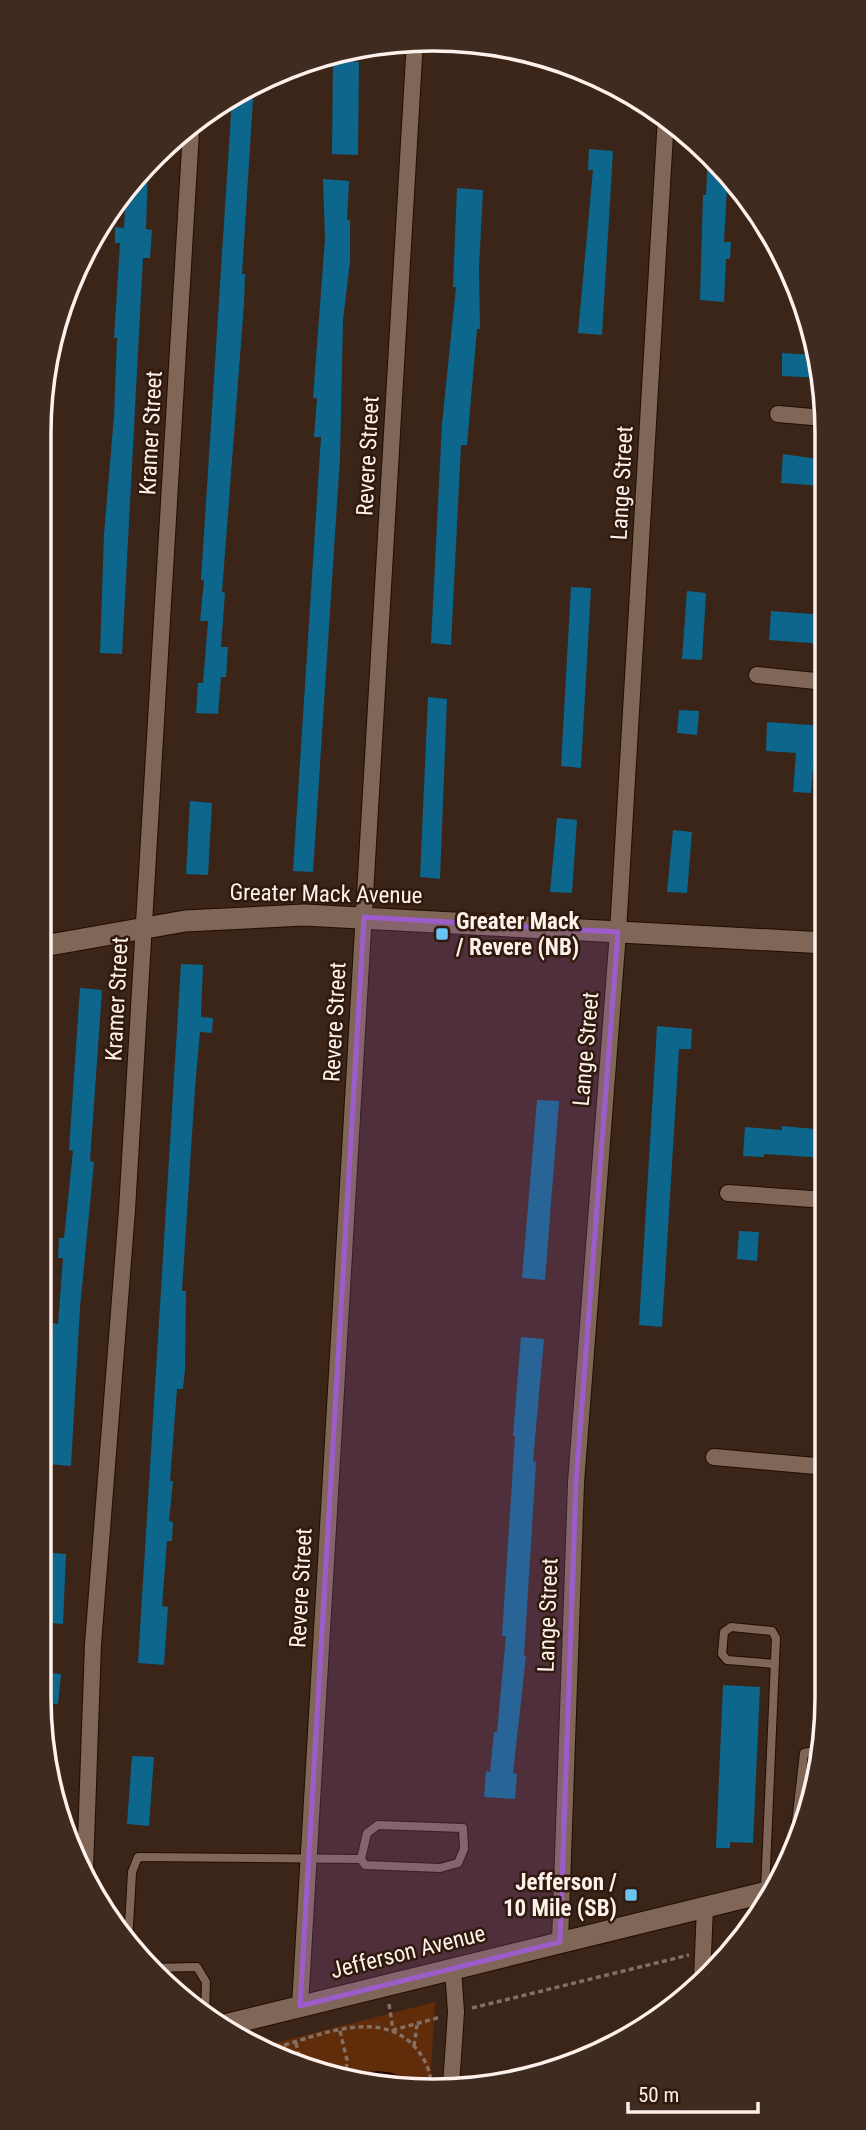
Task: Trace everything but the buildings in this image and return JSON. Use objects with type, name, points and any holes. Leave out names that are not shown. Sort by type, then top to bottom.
[{"type":"street","name":"Revere Street","points":[[300,2006],[414,52]]},
{"type":"street","name":"Lange Street","points":[[560,1942],[576,1483],[618,932],[665,129]]},
{"type":"street","name":"Kramer Street","points":[[85,1856],[93,1644],[127,1210],[191,138]]},
{"type":"street","points":[[778,414],[814,417]]},
{"type":"street","points":[[758,675],[815,681]]},
{"type":"street","name":"Greater Mack Avenue","points":[[51,944],[144,926],[257,916],[364,917],[815,942]]},
{"type":"street","points":[[729,1193],[815,1199]]},
{"type":"street","points":[[714,1457],[815,1466]]},
{"type":"street","name":"Jefferson Avenue","points":[[234,2023],[760,1894]]},
{"type":"street","points":[[703,1967],[705,1907]]},
{"type":"street","points":[[452,2078],[456,2012],[453,1969]]},
{"type":"lane","points":[[768,1880],[776,1638],[772,1631],[731,1627],[724,1632],[722,1654],[727,1660],[775,1664]]},
{"type":"lane","points":[[797,1813],[804,1753],[811,1752]]},
{"type":"lane","points":[[378,1825],[463,1828],[464,1849],[458,1863],[440,1868],[365,1865],[361,1859],[367,1833],[378,1825]]},
{"type":"lane","points":[[129,1928],[132,1872],[138,1857],[361,1859]]},
{"type":"lane","points":[[164,1968],[197,1967],[206,1983],[205,2004]]},
{"type":"path","points":[[280,2047],[366,2026],[393,2030],[417,2025],[456,2012],[704,1952]]},
{"type":"path","points":[[386,1984],[393,2030],[414,2046],[429,2071],[430,2079]]},
{"type":"path","points":[[414,2046],[417,2025]]},
{"type":"path","points":[[340,2031],[346,2069]]},
{"type":"path","points":[[296,2043],[299,2055]]},
{"type":"highlighted area","points":[[364,917],[618,932],[576,1483],[560,1942],[300,2006]]},
{"type":"shaded area","points":[[435,2002],[430,2079],[358,2072],[310,2059],[272,2044]]},
{"type":"shaded area","points":[[387,2072],[399,2077],[383,2076],[363,2073]]},
{"type":"place","name":"Greater Mack / Revere (NB)","points":[[442,934]]},
{"type":"place","name":"Jefferson / 10 Mile (SB)","points":[[631,1895]]}]
